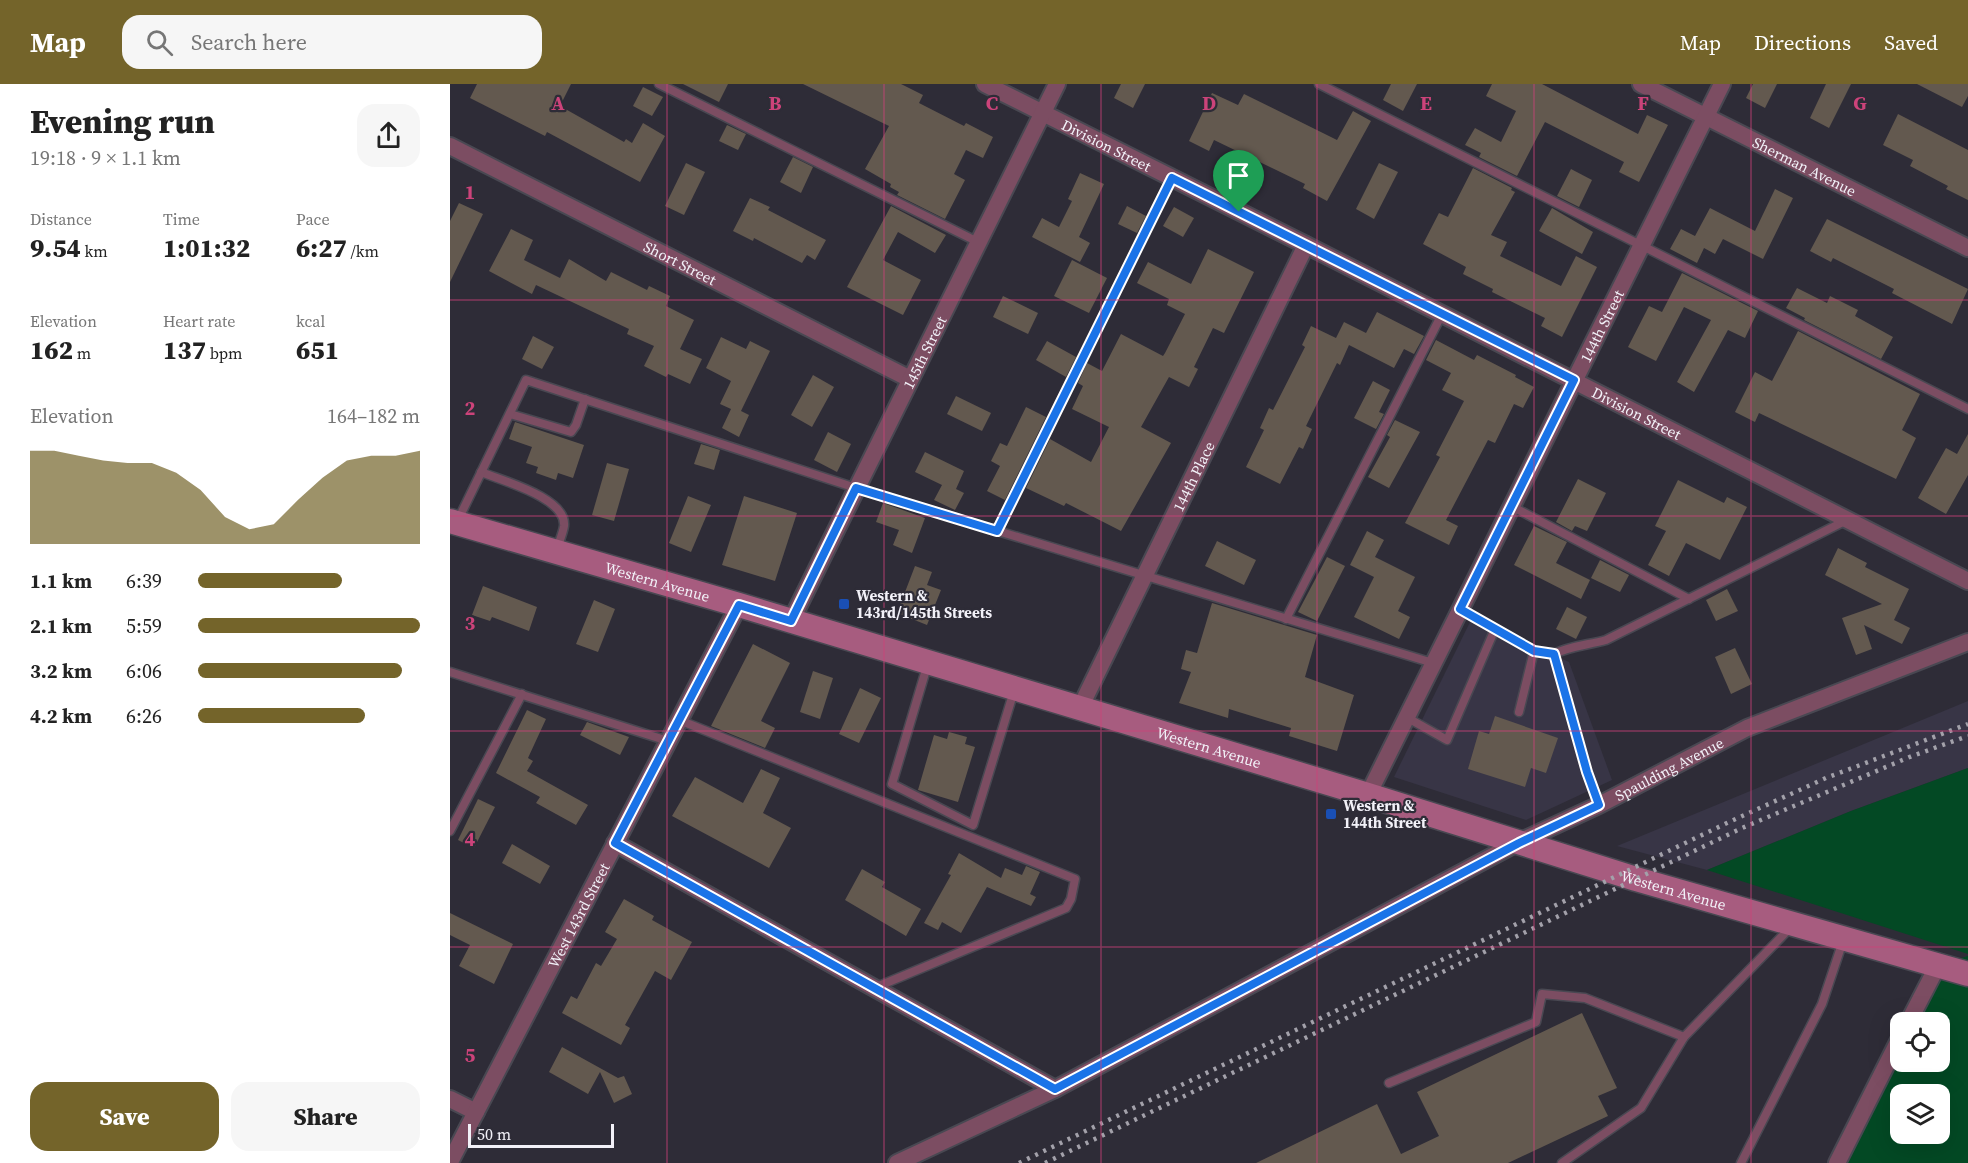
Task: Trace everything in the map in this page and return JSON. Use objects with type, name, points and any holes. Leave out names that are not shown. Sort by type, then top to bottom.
[{"type":"main road","name":"Western Avenue","points":[[453,522],[739,605],[1368,795],[1636,879],[1968,974]]},
{"type":"street","name":"Division Street","points":[[985,84],[1968,581]]},
{"type":"street","name":"145th Street","points":[[791,621],[1057,84]]},
{"type":"street","name":"Sherman Avenue","points":[[1641,84],[1968,248]]},
{"type":"street","name":"144th Street","points":[[1368,795],[1722,84]]},
{"type":"street","name":"Short Street","points":[[450,146],[910,380]]},
{"type":"street","name":"144th Place","points":[[1080,708],[1306,245]]},
{"type":"street","name":"West 143rd Street","points":[[450,1162],[739,605]]},
{"type":"street","name":"Spaulding Avenue","points":[[897,1163],[1055,1089],[1519,843],[1599,805],[1748,728],[1968,642]]},
{"type":"street","points":[[615,843],[872,989],[1055,1089]]},
{"type":"street","points":[[1914,1012],[1938,965]]},
{"type":"street","points":[[1837,1163],[1890,1058]]},
{"type":"street","points":[[450,1099],[476,1112]]},
{"type":"lane","points":[[658,84],[978,242]]},
{"type":"lane","points":[[1319,84],[1968,409]]},
{"type":"lane","points":[[997,531],[1172,178]]},
{"type":"lane","points":[[1286,618],[1442,314]]},
{"type":"lane","points":[[453,522],[481,472],[526,380],[856,488],[1433,663]]},
{"type":"lane","points":[[510,414],[571,432],[576,425],[585,399]]},
{"type":"lane","points":[[481,472],[537,494],[551,502],[561,513],[564,525],[556,552]]},
{"type":"lane","points":[[1511,506],[1689,599]]},
{"type":"lane","points":[[1460,609],[1534,651],[1554,654],[1567,647],[1606,640],[1848,520]]},
{"type":"lane","points":[[1406,717],[1447,740],[1495,629]]},
{"type":"lane","points":[[1519,712],[1534,651]]},
{"type":"lane","points":[[1554,654],[1587,772],[1599,805]]},
{"type":"lane","points":[[928,663],[892,784],[973,825],[1015,689]]},
{"type":"lane","points":[[450,672],[668,741]]},
{"type":"lane","points":[[450,831],[522,694]]},
{"type":"lane","points":[[679,720],[1075,879],[1071,899],[1066,908],[872,989]]},
{"type":"lane","points":[[1562,1163],[1641,1108],[1684,1037],[1794,923]]},
{"type":"lane","points":[[1741,1163],[1822,1004],[1844,938]]},
{"type":"lane","points":[[1389,1083],[1536,1022],[1542,994],[1585,998],[1684,1037]]},
{"type":"shaded area","points":[[1472,618],[1569,662],[1612,780],[1526,820],[1394,777]]},
{"type":"shaded area","points":[[1968,701],[1968,768],[1851,811],[1707,870],[1617,846]]},
{"type":"green space","points":[[1968,768],[1968,954],[1707,870],[1851,811]]},
{"type":"green space","points":[[1968,956],[1968,1163],[1837,1163],[1890,1058],[1890,1072],[1950,1072],[1950,1012],[1914,1012],[1938,965]]},
{"type":"building","points":[[477,84],[571,84],[560,106],[624,142],[626,139],[632,143],[643,123],[665,136],[640,182],[547,132],[545,136],[470,98]]},
{"type":"building","points":[[683,84],[728,84],[719,102]]},
{"type":"building","points":[[803,84],[901,84],[923,95],[919,103],[964,126],[966,123],[993,137],[983,158],[966,150],[954,174],[965,180],[945,219],[897,195],[899,192],[890,187],[891,184],[865,169],[889,126]]},
{"type":"building","points":[[1121,84],[1145,84],[1133,108],[1114,98]]},
{"type":"building","points":[[1391,84],[1417,84],[1403,111],[1383,100]]},
{"type":"building","points":[[1492,84],[1542,84],[1638,134],[1647,115],[1668,125],[1639,182],[1619,172],[1624,162],[1545,122],[1517,176],[1479,157],[1481,153],[1465,145],[1475,128],[1501,142],[1516,111],[1486,96]]},
{"type":"building","points":[[1753,84],[1777,84],[1765,108],[1746,98]]},
{"type":"building","points":[[1826,84],[1851,84],[1829,128],[1810,118]]},
{"type":"building","points":[[1917,84],[1968,84],[1968,96],[1962,107]]},
{"type":"building","points":[[643,87],[663,97],[652,116],[633,106]]},
{"type":"building","points":[[1212,93],[1238,105],[1244,94],[1337,140],[1353,111],[1371,121],[1327,201],[1303,188],[1305,184],[1214,140],[1209,151],[1189,141]]},
{"type":"building","points":[[1898,114],[1968,150],[1968,200],[1946,189],[1948,186],[1910,166],[1913,160],[1883,145]]},
{"type":"building","points":[[727,125],[746,134],[738,150],[719,141]]},
{"type":"building","points":[[793,157],[813,167],[801,193],[780,182]]},
{"type":"building","points":[[686,163],[705,172],[684,215],[665,206]]},
{"type":"building","points":[[1379,163],[1398,172],[1374,219],[1356,209]]},
{"type":"building","points":[[1473,168],[1512,188],[1511,190],[1515,192],[1491,235],[1507,242],[1500,256],[1561,286],[1576,256],[1597,267],[1562,337],[1541,326],[1545,318],[1492,292],[1493,289],[1463,274],[1466,267],[1423,244],[1439,213],[1448,217]]},
{"type":"building","points":[[1571,169],[1592,180],[1579,207],[1557,196]]},
{"type":"building","points":[[1080,173],[1104,184],[1079,237],[1090,243],[1080,262],[1032,237],[1042,218],[1059,227],[1072,201],[1068,199]]},
{"type":"building","points":[[1775,189],[1793,198],[1763,259],[1723,239],[1715,254],[1704,248],[1697,263],[1670,249],[1681,229],[1695,236],[1710,208],[1755,231]]},
{"type":"building","points":[[750,198],[826,240],[815,260],[807,255],[802,263],[754,238],[753,241],[733,231]]},
{"type":"building","points":[[459,203],[483,214],[450,282],[450,221]]},
{"type":"building","points":[[891,206],[946,235],[935,253],[898,232],[883,260],[921,280],[903,315],[847,287]]},
{"type":"building","points":[[1127,206],[1146,216],[1137,233],[1118,224]]},
{"type":"building","points":[[1174,207],[1194,218],[1183,237],[1163,226]]},
{"type":"building","points":[[1552,208],[1593,232],[1582,254],[1539,231]]},
{"type":"building","points":[[1827,219],[1968,289],[1952,324],[1892,293],[1894,289],[1833,258],[1831,262],[1810,251]]},
{"type":"building","points":[[511,229],[533,240],[524,260],[560,278],[569,259],[606,281],[611,272],[647,290],[649,286],[670,296],[666,306],[694,320],[680,349],[702,359],[690,384],[668,374],[666,377],[644,366],[654,346],[627,334],[629,329],[536,285],[532,294],[489,271]]},
{"type":"building","points":[[1208,249],[1254,272],[1224,333],[1213,328],[1194,367],[1198,369],[1189,387],[1169,377],[1141,427],[1171,443],[1121,531],[1066,503],[1064,506],[1026,488],[1050,439],[1091,462],[1109,427],[1072,409],[1083,386],[1078,383],[1087,363],[1102,371],[1121,334],[1163,356],[1165,353],[1185,314],[1167,305],[1169,299],[1137,283],[1148,262],[1191,284]]},
{"type":"building","points":[[1072,260],[1107,278],[1089,313],[1054,296]]},
{"type":"building","points":[[1682,273],[1758,311],[1745,338],[1728,330],[1694,392],[1677,382],[1711,320],[1684,307],[1656,361],[1628,347],[1649,306],[1662,312]]},
{"type":"building","points":[[1797,288],[1827,303],[1830,296],[1858,310],[1855,316],[1893,337],[1881,359],[1804,320],[1805,318],[1786,308]]},
{"type":"building","points":[[1003,296],[1038,313],[1028,334],[993,317]]},
{"type":"building","points":[[1377,312],[1424,336],[1414,354],[1404,349],[1394,368],[1349,345],[1340,365],[1337,363],[1306,426],[1312,429],[1303,449],[1299,447],[1280,484],[1246,467],[1264,430],[1260,428],[1269,408],[1273,410],[1305,347],[1302,345],[1311,326],[1336,338],[1344,322],[1366,333]]},
{"type":"building","points":[[1798,331],[1920,394],[1902,430],[1916,438],[1896,479],[1759,413],[1755,422],[1735,412],[1755,372],[1772,381]]},
{"type":"building","points":[[533,336],[554,347],[542,369],[522,359]]},
{"type":"building","points":[[721,337],[746,349],[750,341],[770,351],[741,411],[749,415],[739,437],[722,428],[731,409],[720,404],[731,381],[706,368]]},
{"type":"building","points":[[1436,340],[1474,360],[1477,355],[1534,387],[1523,408],[1514,404],[1495,443],[1488,440],[1446,520],[1458,526],[1449,545],[1405,523],[1440,457],[1436,455],[1464,401],[1442,390],[1451,373],[1426,360]]},
{"type":"building","points":[[1047,341],[1076,357],[1066,377],[1036,360]]},
{"type":"building","points":[[813,375],[834,387],[812,427],[791,415]]},
{"type":"building","points":[[1373,381],[1390,390],[1379,412],[1384,414],[1376,429],[1354,418]]},
{"type":"building","points":[[956,396],[991,413],[982,431],[947,414]]},
{"type":"building","points":[[1026,407],[1046,417],[1005,500],[987,491],[1000,466],[991,461],[1000,443],[1007,446]]},
{"type":"building","points":[[1395,420],[1420,432],[1389,488],[1368,477],[1390,437],[1387,435]]},
{"type":"building","points":[[515,422],[584,445],[573,478],[558,473],[556,480],[536,473],[538,467],[526,463],[532,447],[509,439]]},
{"type":"building","points":[[828,432],[851,444],[837,472],[814,460]]},
{"type":"building","points":[[1968,434],[1968,475],[1946,514],[1918,498],[1946,448],[1957,454]]},
{"type":"building","points":[[701,444],[720,450],[714,470],[694,464]]},
{"type":"building","points":[[925,452],[964,471],[956,489],[964,493],[955,510],[934,500],[942,485],[915,472]]},
{"type":"building","points":[[607,463],[629,469],[614,521],[592,515]]},
{"type":"building","points":[[1578,479],[1606,493],[1587,531],[1575,526],[1572,531],[1556,522]]},
{"type":"building","points":[[1678,480],[1724,503],[1727,497],[1747,507],[1720,560],[1686,543],[1669,576],[1648,565],[1666,531],[1655,526]]},
{"type":"building","points":[[688,496],[711,505],[691,552],[669,543]]},
{"type":"building","points":[[744,496],[797,513],[775,581],[722,565]]},
{"type":"building","points":[[883,503],[925,518],[912,553],[893,545],[899,530],[876,522]]},
{"type":"building","points":[[1534,526],[1567,542],[1556,563],[1590,580],[1581,599],[1514,565]]},
{"type":"building","points":[[1367,531],[1384,540],[1375,557],[1415,577],[1398,611],[1410,617],[1399,639],[1354,617],[1374,577],[1350,565]]},
{"type":"building","points":[[1217,541],[1256,560],[1244,585],[1205,566]]},
{"type":"building","points":[[1838,548],[1867,563],[1865,567],[1909,589],[1894,620],[1910,628],[1902,644],[1864,625],[1872,649],[1856,655],[1842,618],[1882,604],[1825,575]]},
{"type":"building","points":[[1327,557],[1345,566],[1317,621],[1298,612]]},
{"type":"building","points":[[1600,560],[1629,575],[1620,592],[1591,578]]},
{"type":"building","points":[[915,566],[932,572],[927,585],[941,590],[927,625],[897,613]]},
{"type":"building","points":[[483,586],[537,607],[529,631],[492,617],[490,621],[472,615]]},
{"type":"building","points":[[1727,589],[1738,611],[1716,621],[1706,600]]},
{"type":"building","points":[[594,600],[615,609],[598,652],[576,644]]},
{"type":"building","points":[[1212,603],[1317,635],[1305,677],[1354,695],[1337,751],[1289,736],[1291,728],[1229,709],[1228,718],[1179,703],[1191,672],[1181,669],[1186,650],[1197,653]]},
{"type":"building","points":[[1567,607],[1587,617],[1576,639],[1556,629]]},
{"type":"building","points":[[753,644],[790,663],[761,721],[775,728],[765,748],[711,726]]},
{"type":"building","points":[[1735,648],[1752,684],[1731,694],[1715,657]]},
{"type":"building","points":[[813,671],[833,678],[820,719],[800,712]]},
{"type":"building","points":[[860,688],[881,698],[859,743],[839,734]]},
{"type":"building","points":[[527,710],[546,719],[528,758],[533,761],[527,771],[588,805],[576,825],[536,803],[540,797],[496,773]]},
{"type":"building","points":[[1495,716],[1558,738],[1546,773],[1531,768],[1525,787],[1468,769],[1479,731],[1489,734]]},
{"type":"building","points":[[587,722],[629,737],[620,755],[580,735]]},
{"type":"building","points":[[949,732],[967,737],[965,744],[975,747],[958,802],[918,790],[934,735],[947,739]]},
{"type":"building","points":[[761,769],[780,778],[763,813],[791,828],[769,868],[672,816],[695,777],[743,803]]},
{"type":"building","points":[[478,799],[495,807],[474,848],[458,840]]},
{"type":"building","points":[[512,844],[550,866],[540,884],[502,863]]},
{"type":"building","points":[[959,853],[1001,878],[1005,868],[1022,875],[1026,866],[1040,872],[1030,894],[1036,897],[1031,906],[987,887],[961,933],[942,922],[938,930],[924,923],[951,875],[948,874]]},
{"type":"building","points":[[862,869],[885,882],[882,887],[921,909],[906,936],[845,900]]},
{"type":"building","points":[[624,899],[654,916],[652,920],[692,942],[671,980],[655,971],[625,1025],[630,1028],[621,1045],[562,1013],[571,996],[577,999],[596,963],[601,966],[617,939],[605,932]]},
{"type":"building","points":[[450,913],[513,944],[494,984],[459,966],[470,945],[450,935]]},
{"type":"building","points":[[1582,1013],[1617,1088],[1598,1096],[1608,1116],[1508,1163],[1256,1163],[1377,1104],[1401,1154],[1439,1136],[1417,1092]]},
{"type":"building","points":[[562,1047],[618,1078],[624,1076],[632,1094],[614,1103],[600,1072],[588,1094],[549,1072]]},
{"type":"railway","points":[[1019,1163],[1729,822],[1826,778],[1968,724]]},
{"type":"railway","points":[[1045,1163],[1742,828],[1912,756],[1968,736]]},
{"type":"place","name":"Western & 143rd/145th Streets","points":[[844,604]]},
{"type":"place","name":"Western & 144th Street","points":[[1331,814]]},
{"type":"route","points":[[1172,178],[1239,212],[1574,380],[1460,609],[1534,651],[1554,654],[1587,772],[1599,805],[1519,843],[1055,1089],[872,989],[615,843],[739,605],[791,621],[856,488],[997,531],[1172,178]]}]
